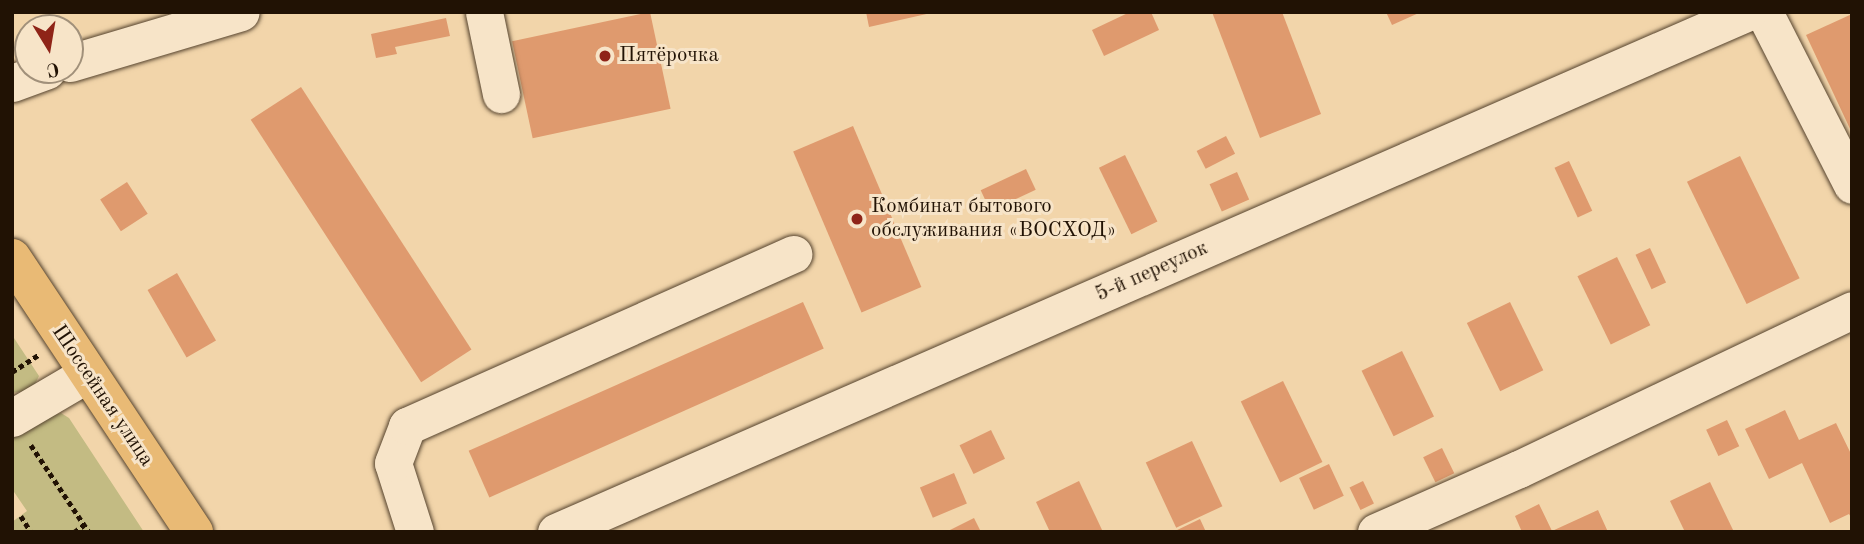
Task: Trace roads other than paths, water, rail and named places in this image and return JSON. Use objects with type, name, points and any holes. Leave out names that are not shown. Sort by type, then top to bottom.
[{"type":"main road","name":"Шоссейная улица","points":[[12,258],[194,532]]},
{"type":"street","points":[[84,59],[241,12]]},
{"type":"street","points":[[484,12],[501,94]]},
{"type":"street","name":"5-й переулок","points":[[556,532],[1748,12]]},
{"type":"street","points":[[1764,12],[1852,185]]},
{"type":"street","points":[[415,532],[393,463],[407,426],[793,254]]},
{"type":"street","points":[[1376,532],[1520,469],[1852,310]]},
{"type":"street","points":[[14,417],[88,374]]},
{"type":"place","name":"Пятёрочка","points":[[605,56]]},
{"type":"place","name":"Комбинат бытового обслуживания «ВОСХОД»","points":[[857,219]]}]
